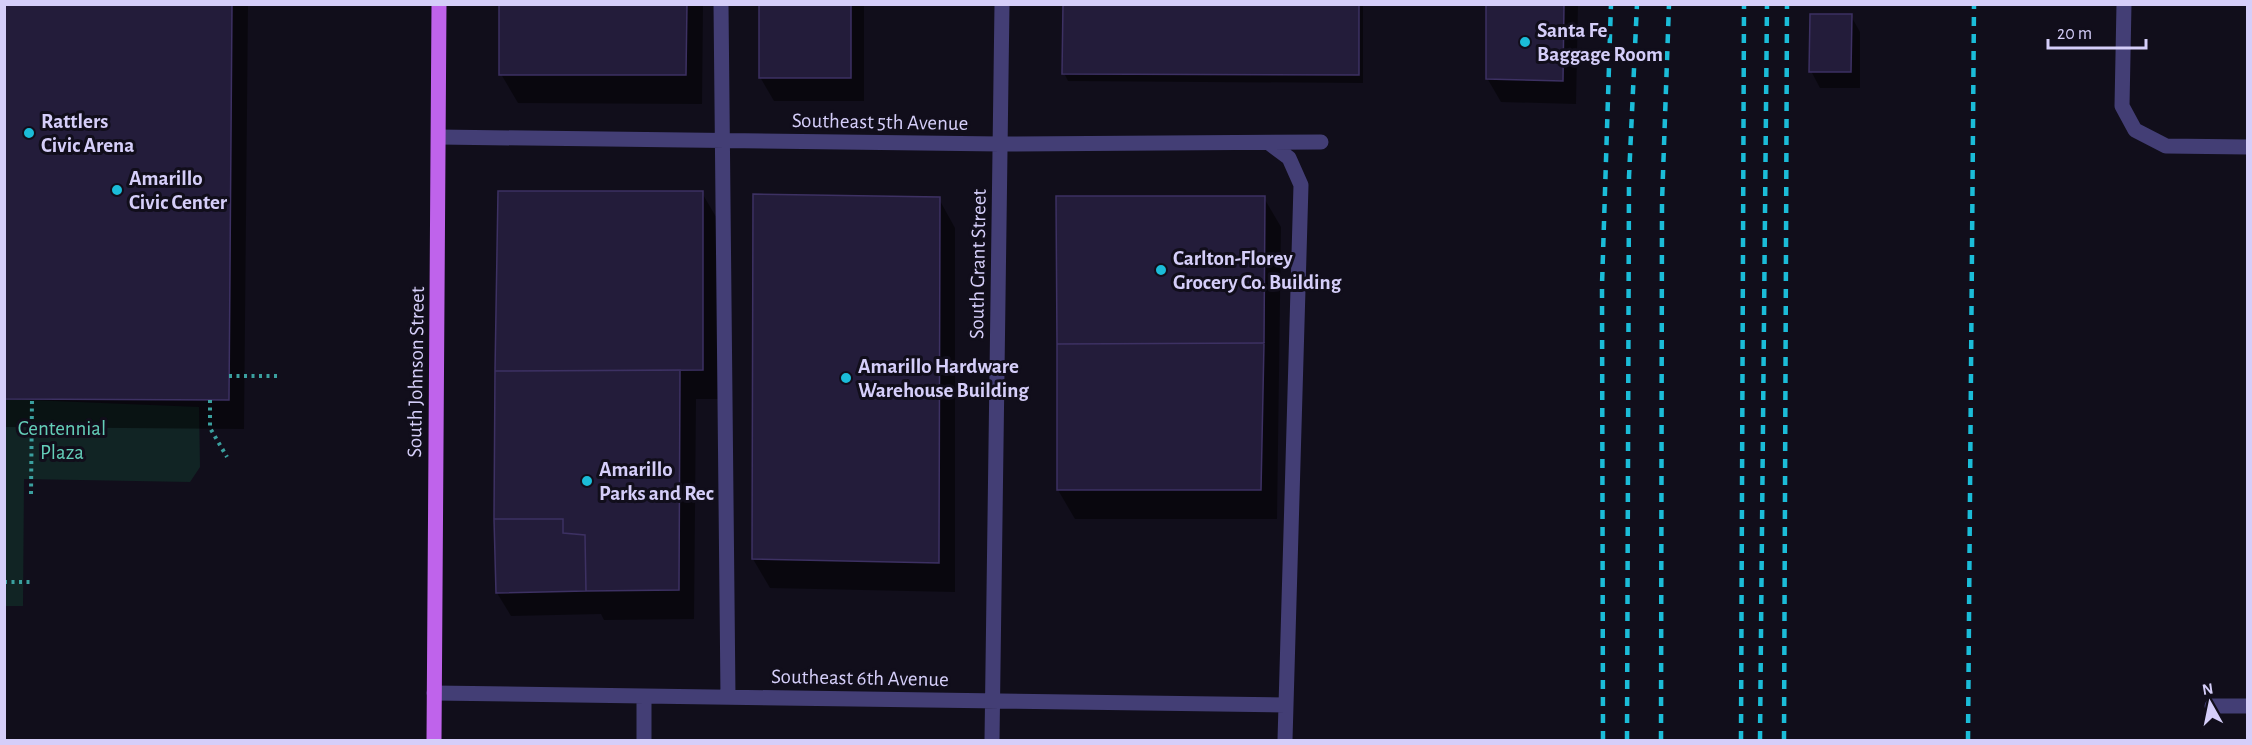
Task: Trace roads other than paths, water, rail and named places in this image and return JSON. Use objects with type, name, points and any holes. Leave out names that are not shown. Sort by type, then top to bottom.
[{"type":"main road","name":"South Johnson Street","points":[[434,741],[439,4]]},
{"type":"street","points":[[722,4],[721,141],[728,697]]},
{"type":"street","name":"South Grant Street","points":[[992,741],[1002,4]]},
{"type":"street","points":[[2124,4],[2122,106],[2135,130],[2166,146],[2247,147]]},
{"type":"street","name":"Southeast 5th Avenue","points":[[439,137],[1000,144],[1321,142]]},
{"type":"street","points":[[1269,142],[1289,158],[1301,185],[1285,741]]},
{"type":"street","name":"Southeast 6th Avenue","points":[[434,693],[1285,705]]},
{"type":"street","points":[[644,741],[645,696]]},
{"type":"street","points":[[2212,706],[2247,706]]},
{"type":"railway","points":[[1603,740],[1602,285],[1611,4]]},
{"type":"railway","points":[[1627,740],[1629,177],[1637,4]]},
{"type":"railway","points":[[1661,740],[1662,202],[1669,4]]},
{"type":"railway","points":[[1741,740],[1744,4]]},
{"type":"railway","points":[[1760,740],[1767,4]]},
{"type":"railway","points":[[1784,740],[1787,4]]},
{"type":"railway","points":[[1968,740],[1974,4]]},
{"type":"place","name":"Santa Fe Baggage Room","points":[[1525,42]]},
{"type":"place","name":"Rattlers Civic Arena","points":[[29,133]]},
{"type":"place","name":"Amarillo Civic Center","points":[[117,190]]},
{"type":"place","name":"Carlton-Florey Grocery Co. Building","points":[[1161,270]]},
{"type":"place","name":"Amarillo Hardware Warehouse Building","points":[[846,378]]},
{"type":"place","name":"Amarillo Parks and Rec","points":[[587,481]]},
{"type":"park label","name":"Centennial Plaza","points":[[62,440]]}]
